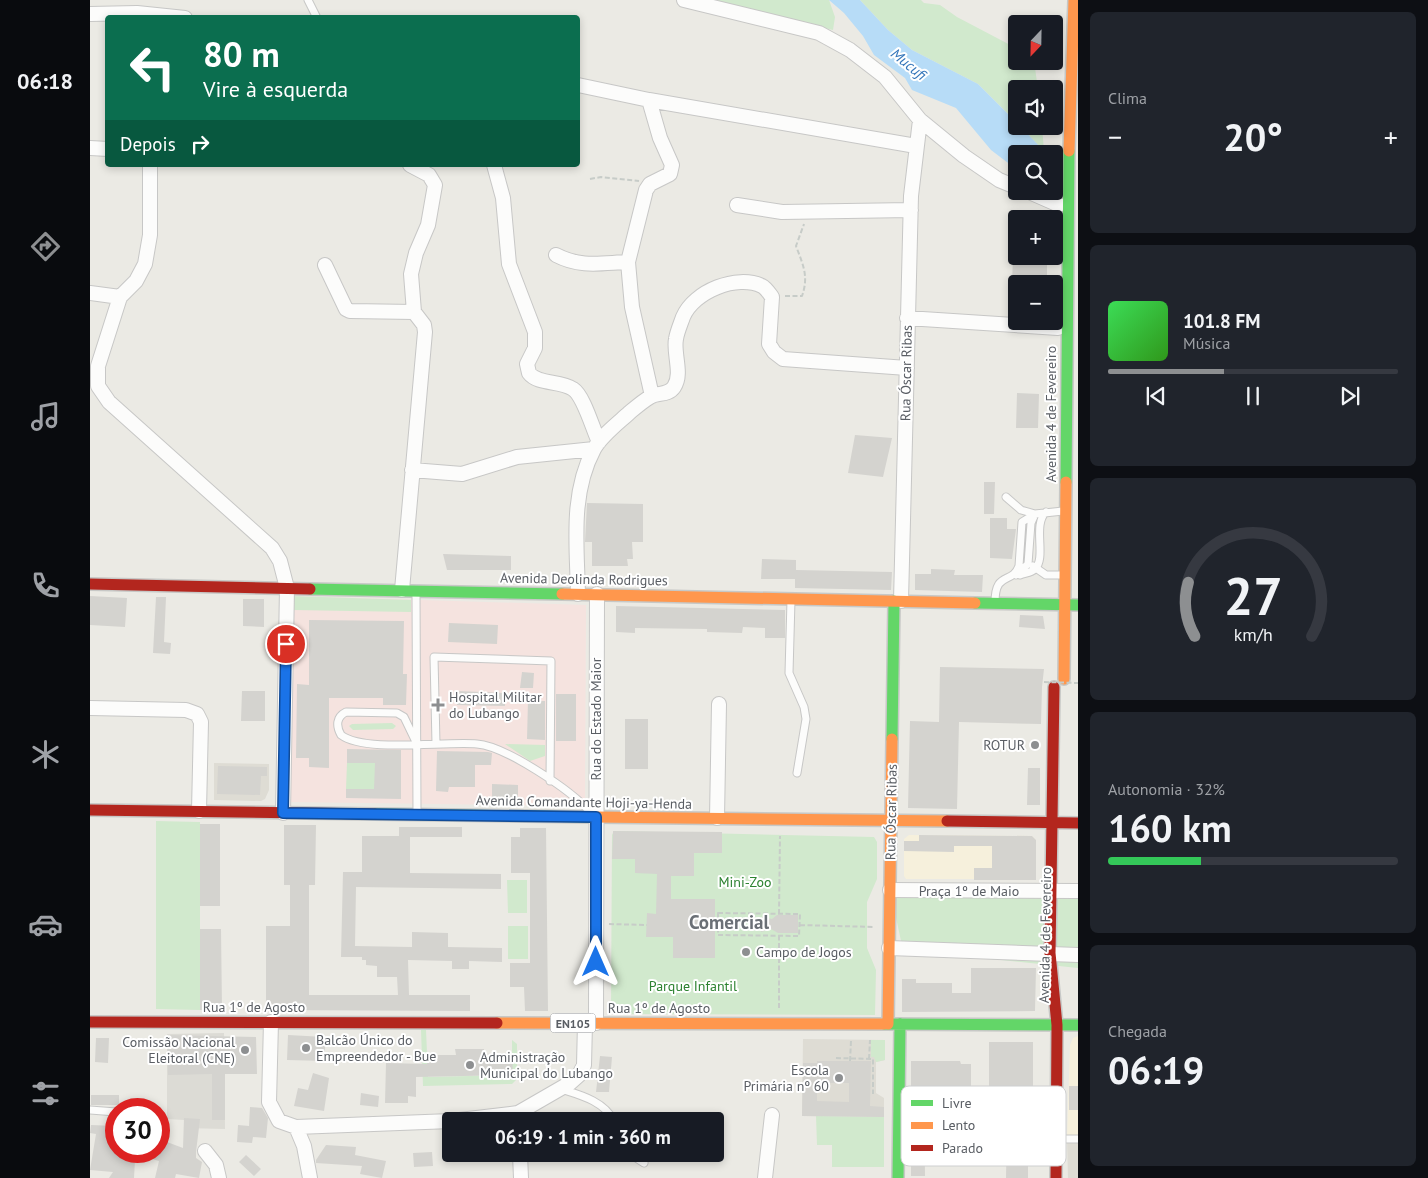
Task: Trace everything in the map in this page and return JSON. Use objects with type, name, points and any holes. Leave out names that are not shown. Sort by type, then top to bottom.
[{"type":"main road","name":"Avenida 4 de Fevereiro","points":[[1065,150],[1075,109],[1074,0]]},
{"type":"main road","name":"Avenida 4 de Fevereiro","points":[[1056,511],[1073,259],[1067,204],[1062,70]]},
{"type":"main road","name":"Avenida 4 de Fevereiro","points":[[1062,275],[1067,204]]},
{"type":"main road","name":"Avenida 4 de Fevereiro","points":[[1056,1086],[1056,683],[1060,604],[1056,511],[1058,330]]},
{"type":"main road","name":"Avenida Deolinda Rodrigues","points":[[90,584],[1078,605]]},
{"type":"main road","name":"Rua Óscar Ribas","points":[[898,601],[890,821],[889,948],[894,1024],[898,1178]]},
{"type":"main road","name":"Avenida Comandante Hoji-ya-Henda","points":[[90,810],[1078,823]]},
{"type":"main road","name":"Rua 1º de Agosto","points":[[90,1022],[189,1028],[271,1022],[1078,1025]]},
{"type":"street","points":[[684,0],[819,33],[850,50],[886,77],[920,120],[964,156],[999,180],[1008,184]]},
{"type":"street","points":[[90,14],[137,13],[156,15]]},
{"type":"street","points":[[580,85],[649,100],[916,146]]},
{"type":"street","points":[[649,100],[660,138],[672,164],[670,174],[650,184],[642,198],[628,262],[632,307],[652,396]]},
{"type":"street","name":"Rua Óscar Ribas","points":[[898,601],[911,210],[920,120]]},
{"type":"street","points":[[90,148],[105,149]]},
{"type":"street","points":[[150,167],[150,234],[145,264],[136,281],[120,297],[98,366],[98,386],[109,402],[272,548],[280,561],[287,588],[283,813]]},
{"type":"street","points":[[409,590],[412,470],[425,332],[424,325],[414,312],[411,274],[416,253],[428,225],[435,185],[429,175],[414,167]]},
{"type":"street","points":[[495,167],[503,198],[509,264],[535,332],[536,348],[527,364],[529,373],[537,380],[548,381],[573,389],[580,397],[596,446]]},
{"type":"street","points":[[1055,200],[1067,204]]},
{"type":"street","points":[[737,205],[782,212],[911,210]]},
{"type":"street","points":[[556,254],[570,262],[580,264],[628,262]]},
{"type":"street","points":[[325,265],[346,309],[350,311],[414,312]]},
{"type":"street","points":[[578,594],[576,506],[579,491],[596,446],[629,413],[652,396],[665,394],[673,388],[677,379],[676,339],[684,314],[697,300],[709,291],[731,284],[747,282],[763,286],[772,297],[769,344],[774,352],[783,359],[907,368]]},
{"type":"street","points":[[90,293],[120,297]]},
{"type":"street","points":[[907,318],[1008,325]]},
{"type":"street","points":[[412,470],[462,474],[517,457],[596,446]]},
{"type":"street","name":"Rua do Estado Maior","points":[[525,1112],[579,1075],[584,1065],[591,1023],[596,817],[597,594]]},
{"type":"street","points":[[718,818],[719,704]]},
{"type":"street","points":[[90,708],[186,710],[197,714],[201,722],[198,811]]},
{"type":"street","name":"Praça 1º de Maio","points":[[890,890],[1078,891]]},
{"type":"street","points":[[889,948],[1078,955]]},
{"type":"street","points":[[271,1022],[269,1102],[279,1120],[296,1127],[442,1121]]},
{"type":"street","points":[[765,1178],[772,1114]]},
{"type":"street","points":[[296,1127],[304,1146],[310,1178]]},
{"type":"street","points":[[205,1151],[216,1166],[219,1178]]},
{"type":"street","points":[[520,1162],[521,1178]]},
{"type":"lane","points":[[308,0],[316,15]]},
{"type":"lane","points":[[1006,497],[1021,510],[1036,514]]},
{"type":"lane","points":[[995,603],[995,588],[1002,580],[1017,571],[1022,522],[1036,514],[1056,511]]},
{"type":"lane","points":[[1036,569],[1041,520],[1056,511]]},
{"type":"lane","points":[[1014,576],[1025,569],[1029,559],[1031,523],[1036,514]]},
{"type":"lane","points":[[1029,559],[1036,569],[1046,575],[1060,576]]},
{"type":"lane","points":[[1002,580],[1036,569]]},
{"type":"lane","points":[[409,590],[417,744],[417,815]]},
{"type":"lane","points":[[791,598],[790,673],[804,707],[806,719],[796,773]]},
{"type":"lane","points":[[436,744],[434,657],[551,661],[550,781]]},
{"type":"lane","points":[[417,744],[404,717],[397,713],[346,712],[340,715],[337,721],[341,735],[357,743],[417,744],[477,744],[494,747],[514,756],[586,806],[596,817]]},
{"type":"lane","points":[[559,1088],[589,1097],[606,1112]]},
{"type":"lane","points":[[90,1110],[105,1111]]},
{"type":"path","points":[[590,179],[601,177],[635,179],[650,184]]},
{"type":"path","points":[[772,297],[802,296],[807,283],[796,246],[802,235],[807,211]]},
{"type":"path","points":[[1056,683],[1078,683]]},
{"type":"path","points":[[779,914],[780,834]]},
{"type":"path","points":[[718,913],[800,914],[800,924],[800,936],[718,935],[718,913]]},
{"type":"path","points":[[608,924],[647,925]]},
{"type":"path","points":[[800,924],[879,927]]},
{"type":"path","points":[[778,1016],[779,936]]},
{"type":"path","points":[[850,1040],[850,1060]]},
{"type":"path","points":[[869,1059],[870,1040]]},
{"type":"path","points":[[836,1058],[850,1060],[873,1059],[873,1094]]},
{"type":"shaded area","name":"Hospital Militar do Lubango","points":[[292,596],[586,605],[585,806],[290,802]]},
{"type":"shaded area","points":[[214,763],[269,764],[269,790],[265,799],[261,801],[214,800]]},
{"type":"shaded area","points":[[909,835],[1032,836],[1036,840],[1036,879],[906,879],[904,876],[904,839]]},
{"type":"shaded area","points":[[224,1033],[225,1129],[184,1128],[184,1120],[170,1119],[170,1098],[167,1098],[167,1034]]},
{"type":"shaded area","points":[[1078,1036],[1078,1139],[1067,1139],[1070,1045],[1073,1038]]},
{"type":"shaded area","name":"Escola Primária nº 60","points":[[803,1039],[885,1040],[885,1060],[876,1062],[876,1093],[884,1098],[884,1117],[802,1116]]},
{"type":"shaded area","points":[[1067,1139],[1078,1139],[1078,1178],[1068,1178]]},
{"type":"green space","points":[[718,0],[829,0],[835,17],[833,30],[720,3]]},
{"type":"green space","points":[[860,0],[921,0],[924,3],[940,5],[957,17],[1008,44],[1008,70],[1035,70],[1037,80],[1008,80],[1008,114],[978,84],[912,50],[888,30]]},
{"type":"green space","points":[[1029,135],[1043,135],[1044,145],[1038,145]]},
{"type":"green space","points":[[292,596],[411,600],[411,612],[293,610]]},
{"type":"green space","points":[[392,723],[396,726],[393,729],[353,730],[349,726],[352,724]]},
{"type":"green space","points":[[505,744],[545,745],[545,756],[530,761]]},
{"type":"green space","points":[[347,763],[401,763],[401,777],[392,776],[391,790],[346,789]]},
{"type":"green space","points":[[156,821],[200,822],[200,1010],[156,1009]]},
{"type":"green space","points":[[614,831],[874,837],[877,842],[877,879],[867,902],[867,948],[876,970],[875,1015],[615,1014],[611,1009],[612,835]]},
{"type":"green space","points":[[507,880],[527,880],[527,913],[508,913]]},
{"type":"green space","points":[[1078,888],[1078,968],[903,950],[890,890]]},
{"type":"green space","points":[[508,926],[528,926],[528,959],[508,959]]},
{"type":"green space","points":[[421,1030],[426,1030],[428,1077],[512,1075],[512,1040],[517,1044],[517,1079],[512,1084],[423,1086]]},
{"type":"green space","points":[[871,1040],[885,1040],[885,1060],[876,1062],[874,1057],[871,1057]]},
{"type":"green space","points":[[816,1116],[884,1117],[884,1167],[832,1167],[832,1145],[817,1145]]},
{"type":"water","name":"Mucufi","points":[[829,0],[860,0],[888,30],[912,50],[978,84],[1008,114],[1008,135],[1029,135],[1038,145],[1008,145],[1008,163],[991,150],[956,108],[912,90],[905,78],[874,55],[863,36],[844,13]]},
{"type":"building","points":[[1013,265],[1047,265],[1047,275],[1012,275]]},
{"type":"building","points":[[1017,393],[1039,394],[1038,428],[1016,428]]},
{"type":"building","points":[[855,435],[892,438],[883,477],[848,473]]},
{"type":"building","points":[[984,482],[995,482],[994,514],[984,514]]},
{"type":"building","points":[[587,503],[643,504],[643,542],[632,542],[633,559],[627,559],[628,566],[592,566],[592,542],[585,542]]},
{"type":"building","points":[[990,518],[1007,518],[1007,529],[1016,529],[1012,559],[990,558]]},
{"type":"building","points":[[443,554],[511,556],[511,570],[447,570]]},
{"type":"building","points":[[762,559],[796,560],[796,570],[892,572],[891,590],[795,588],[795,579],[761,579]]},
{"type":"building","points":[[931,569],[955,570],[954,575],[983,575],[982,592],[915,590],[915,574],[931,574]]},
{"type":"building","points":[[90,596],[127,598],[125,627],[90,625]]},
{"type":"building","points":[[156,597],[166,597],[164,642],[171,643],[170,654],[153,653]]},
{"type":"building","points":[[243,599],[264,599],[264,627],[243,626]]},
{"type":"building","points":[[616,606],[785,610],[785,638],[765,638],[765,628],[743,627],[742,633],[707,632],[707,629],[635,628],[635,633],[616,632]]},
{"type":"building","points":[[1020,615],[1043,616],[1045,629],[1019,627]]},
{"type":"building","points":[[309,620],[404,621],[403,674],[407,674],[406,705],[383,705],[383,698],[329,698],[329,768],[309,767],[309,758],[296,758],[297,684],[309,685]]},
{"type":"building","points":[[449,623],[498,625],[497,644],[448,642]]},
{"type":"building","points":[[940,667],[1044,669],[1041,724],[959,722],[957,809],[908,808],[910,721],[939,722]]},
{"type":"building","points":[[522,672],[534,673],[533,688],[520,688]]},
{"type":"building","points":[[242,691],[265,691],[265,721],[241,721]]},
{"type":"building","points":[[457,691],[505,693],[505,706],[457,705]]},
{"type":"building","points":[[556,694],[576,694],[576,741],[556,741]]},
{"type":"building","points":[[528,701],[545,701],[545,740],[527,739]]},
{"type":"building","points":[[625,719],[648,719],[648,769],[625,769]]},
{"type":"building","points":[[347,749],[401,750],[401,799],[346,798],[346,789],[374,789],[375,763],[347,763]]},
{"type":"building","points":[[437,751],[492,753],[491,765],[475,765],[475,787],[449,787],[448,792],[436,791]]},
{"type":"building","points":[[218,766],[267,767],[267,776],[261,776],[260,795],[217,794]]},
{"type":"building","points":[[1028,768],[1040,768],[1040,805],[1027,805]]},
{"type":"building","points":[[492,784],[518,785],[518,801],[492,801]]},
{"type":"building","points":[[200,824],[220,824],[220,906],[200,906]]},
{"type":"building","points":[[284,825],[316,825],[315,885],[309,885],[309,995],[398,995],[397,977],[377,977],[377,966],[366,965],[366,960],[362,960],[362,957],[341,957],[343,872],[362,872],[362,836],[399,836],[399,827],[462,827],[462,837],[410,837],[410,873],[501,874],[501,889],[356,887],[355,946],[412,947],[412,932],[448,933],[448,947],[502,948],[502,962],[469,961],[469,969],[452,969],[452,961],[408,960],[409,995],[470,995],[470,1011],[266,1010],[266,926],[290,926],[290,885],[284,885]]},
{"type":"building","points":[[520,828],[546,828],[548,1011],[525,1011],[524,987],[510,987],[510,963],[530,963],[530,873],[511,873],[511,837],[520,837]]},
{"type":"building","points":[[613,831],[722,832],[722,853],[694,853],[694,876],[671,876],[671,899],[715,899],[715,958],[673,958],[673,937],[646,937],[647,913],[656,914],[657,874],[635,873],[635,859],[612,859]]},
{"type":"building","points":[[919,835],[1032,836],[1036,840],[1036,880],[974,880],[974,868],[992,868],[992,846],[954,846],[954,852],[904,851],[904,841],[919,841]]},
{"type":"building","points":[[777,915],[798,915],[798,933],[778,933],[771,929],[761,932],[762,917],[772,919]]},
{"type":"building","points":[[200,929],[221,929],[222,1010],[200,1010]]},
{"type":"building","points":[[971,968],[1036,968],[1035,1011],[902,1012],[902,979],[916,979],[916,983],[952,983],[952,993],[971,993]]},
{"type":"building","points":[[167,1035],[256,1037],[257,1074],[225,1074],[225,1120],[212,1120],[212,1074],[168,1075]]},
{"type":"building","name":"Balcão Único do Empreendedor - Bue","points":[[288,1035],[325,1037],[325,1061],[287,1060]]},
{"type":"building","points":[[96,1038],[109,1038],[108,1063],[95,1062]]},
{"type":"building","points":[[989,1042],[1033,1042],[1033,1086],[989,1086]]},
{"type":"building","name":"Administração Municipal do Lubango","points":[[455,1049],[484,1049],[484,1054],[512,1053],[513,1075],[416,1077],[416,1097],[408,1096],[408,1103],[385,1103],[386,1063],[427,1064],[427,1055],[456,1055]]},
{"type":"building","points":[[600,1056],[612,1057],[609,1092],[596,1092]]},
{"type":"building","points":[[817,1061],[871,1061],[870,1106],[884,1107],[884,1117],[802,1116],[803,1063],[817,1063]],"holes":[[[817,1083],[849,1083],[849,1102],[817,1101]]]},
{"type":"building","points":[[911,1061],[960,1061],[961,1064],[971,1064],[971,1086],[911,1086]]},
{"type":"building","points":[[313,1073],[329,1078],[324,1111],[294,1106],[298,1088],[308,1090]]},
{"type":"building","points":[[1069,1086],[1078,1086],[1078,1110],[1069,1110]]},
{"type":"building","points":[[361,1093],[379,1096],[378,1107],[360,1105]]},
{"type":"building","points":[[91,1095],[119,1095],[119,1098],[105,1098],[105,1105],[91,1105]]},
{"type":"building","points":[[250,1107],[262,1108],[268,1118],[266,1138],[253,1137],[252,1143],[237,1142],[238,1125],[249,1126]]},
{"type":"building","points":[[184,1118],[200,1119],[196,1152],[196,1158],[202,1162],[199,1178],[176,1174],[175,1178],[155,1178],[159,1163],[170,1163],[170,1143],[183,1148]]},
{"type":"building","points":[[91,1125],[105,1126],[105,1163],[135,1163],[134,1178],[109,1178],[113,1172],[90,1170],[96,1134],[90,1133]]},
{"type":"building","points":[[326,1145],[356,1147],[355,1155],[386,1161],[382,1178],[360,1174],[362,1166],[316,1163]]},
{"type":"building","points":[[432,1152],[433,1166],[414,1167],[413,1153]]},
{"type":"building","points":[[246,1155],[261,1169],[254,1176],[239,1162]]},
{"type":"building","points":[[911,1166],[925,1166],[925,1176],[911,1176]]},
{"type":"building","points":[[1006,1166],[1028,1166],[1028,1178],[1006,1178]]},
{"type":"traffic: fast","points":[[1066,482],[1069,151]]},
{"type":"traffic: fast","points":[[310,589],[562,594]]},
{"type":"traffic: fast","points":[[892,739],[894,601]]},
{"type":"traffic: fast","points":[[975,603],[1078,605]]},
{"type":"traffic: fast","points":[[375,814],[596,817]]},
{"type":"traffic: fast","points":[[884,1024],[1078,1025]]},
{"type":"traffic: fast","points":[[898,1178],[900,1024]]},
{"type":"traffic: slow","points":[[1069,151],[1074,0]]},
{"type":"traffic: slow","points":[[1064,679],[1066,482]]},
{"type":"traffic: slow","points":[[562,594],[975,603]]},
{"type":"traffic: slow","points":[[888,1024],[892,739]]},
{"type":"traffic: slow","points":[[596,817],[947,821]]},
{"type":"traffic: slow","points":[[497,1023],[884,1024]]},
{"type":"traffic: jam","points":[[90,584],[310,589]]},
{"type":"traffic: jam","points":[[1054,687],[1050,953],[1057,1025]]},
{"type":"traffic: jam","points":[[90,810],[375,814]]},
{"type":"traffic: jam","points":[[947,821],[1078,823]]},
{"type":"traffic: jam","points":[[90,1022],[497,1023]]},
{"type":"traffic: jam","points":[[1057,1025],[1057,1086]]},
{"type":"traffic: jam","points":[[1056,1166],[1056,1178]]},
{"type":"place","name":"Hospital Militar do Lubango","points":[[438,705]]},
{"type":"place","name":"ROTUR","points":[[1035,745]]},
{"type":"place","name":"Campo de Jogos","points":[[746,952]]},
{"type":"place","name":"Balcão Único do Empreendedor - Bue","points":[[306,1048]]},
{"type":"place","name":"Comissão Nacional Eleitoral (CNE)","points":[[245,1050]]},
{"type":"place","name":"Administração Municipal do Lubango","points":[[470,1065]]},
{"type":"place","name":"Escola Primária nº 60","points":[[839,1078]]},
{"type":"district","name":"Comercial","points":[[729,922]]},
{"type":"route","points":[[286,644],[283,813],[596,817],[596,962]]},
{"type":"park label","name":"Mini-Zoo","points":[[745,882]]},
{"type":"park label","name":"Parque Infantil","points":[[693,986]]}]
